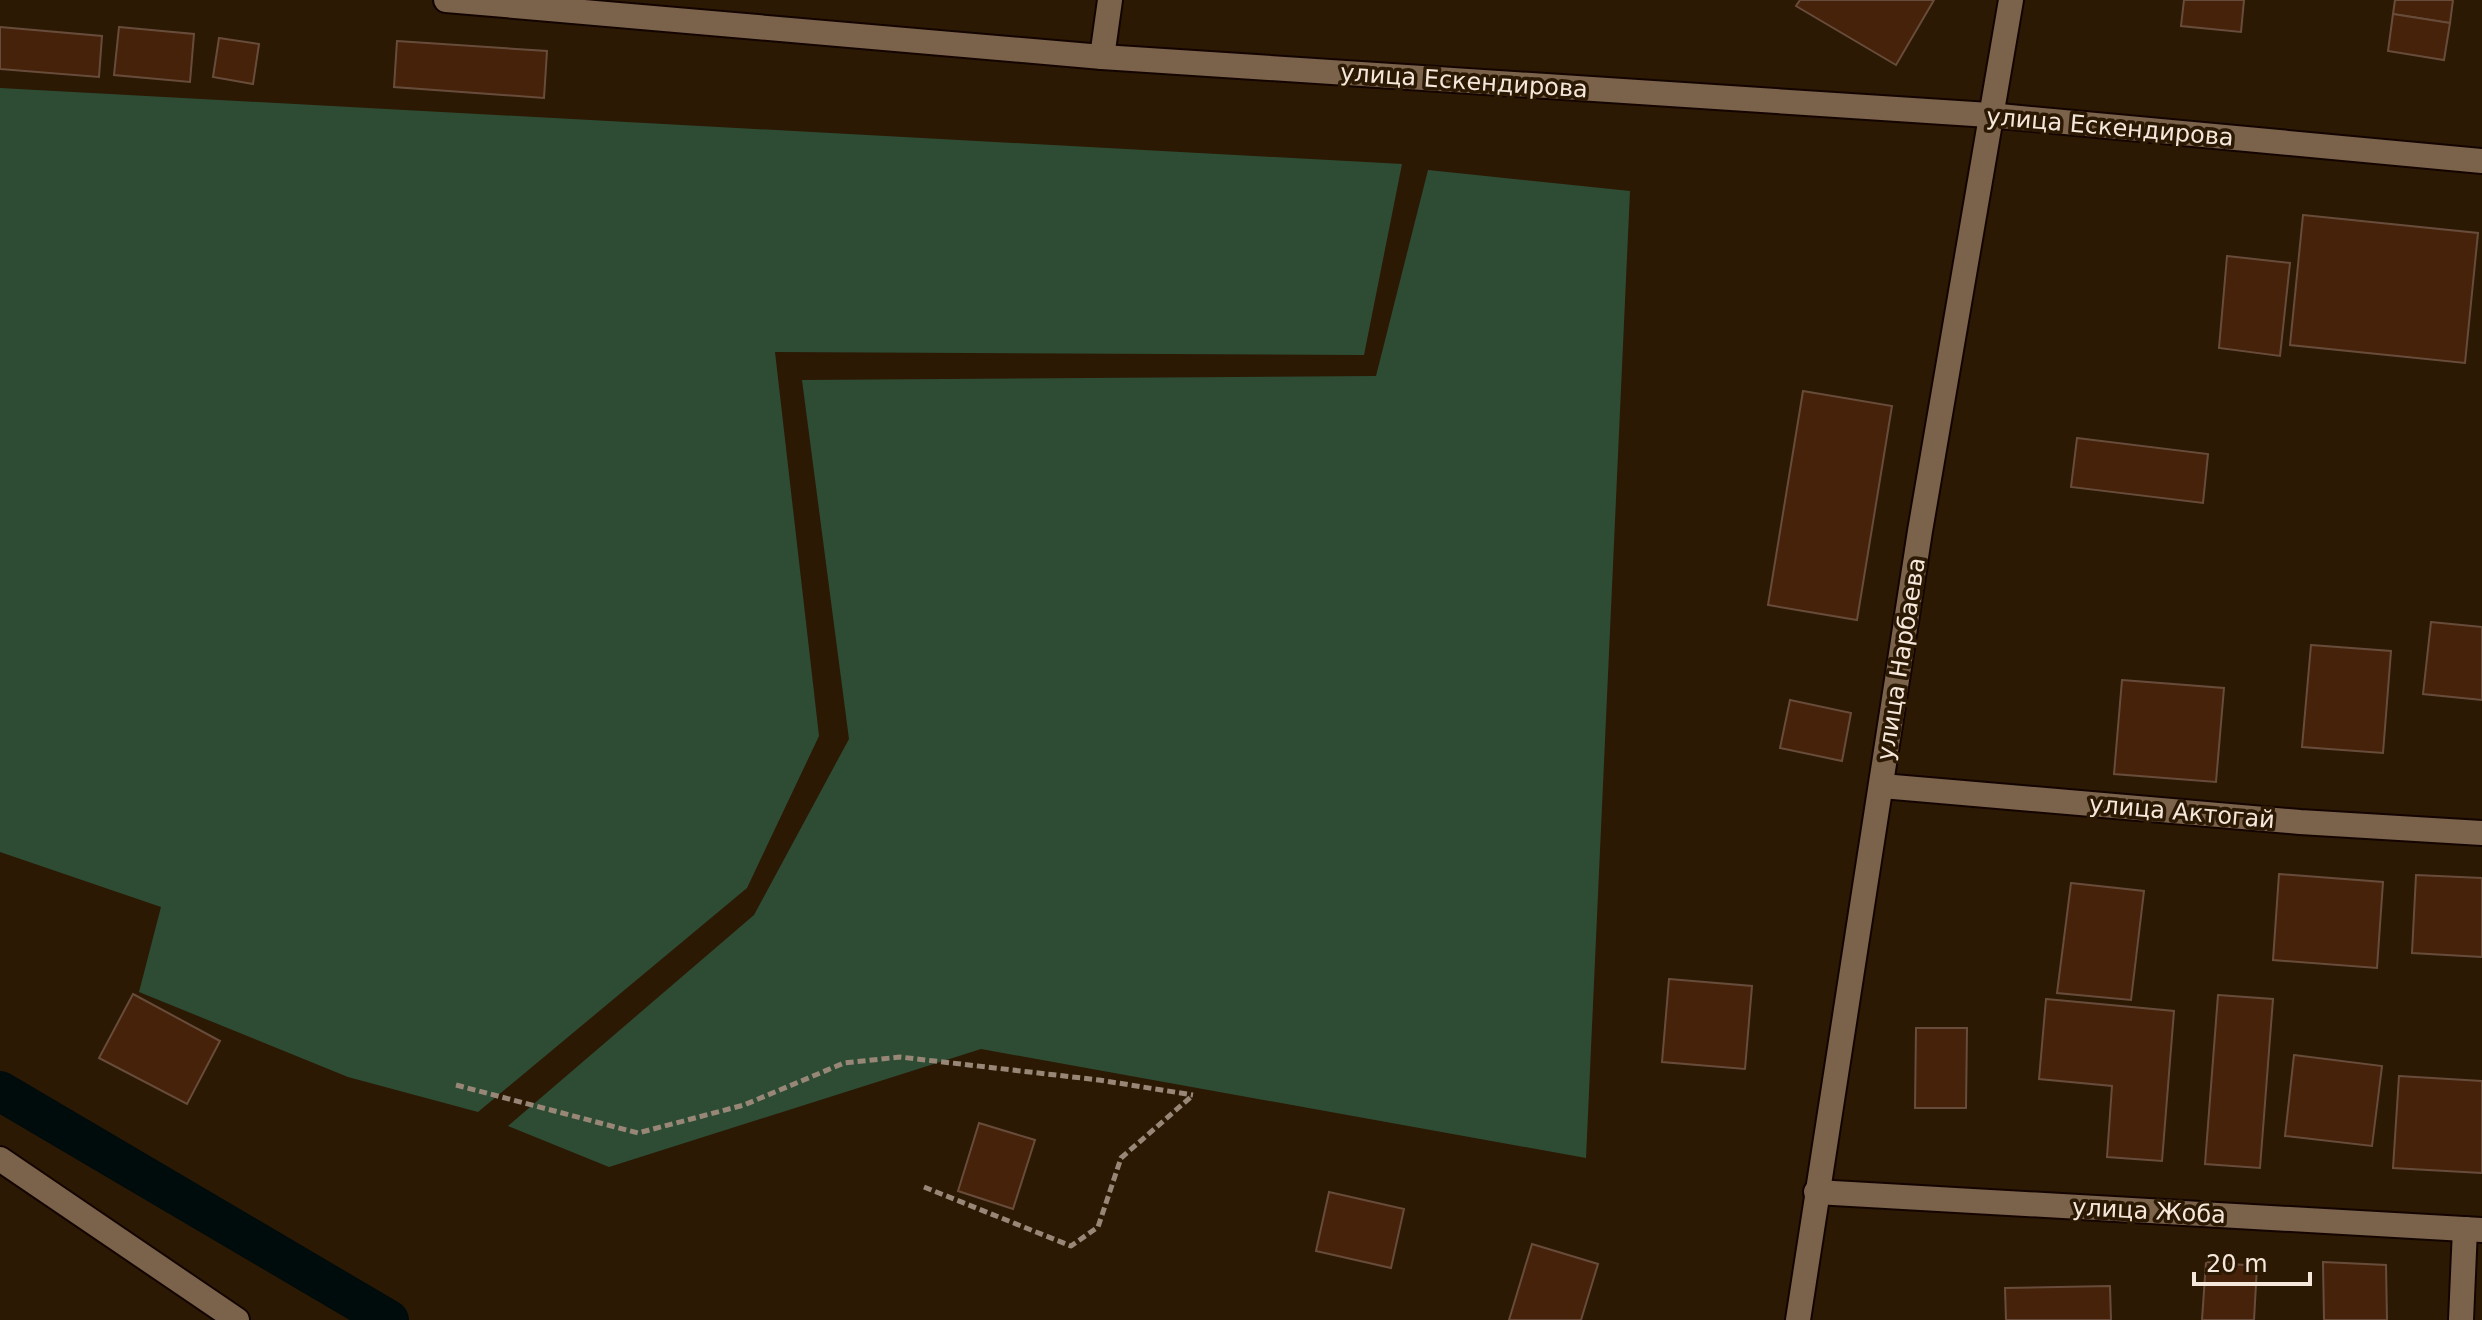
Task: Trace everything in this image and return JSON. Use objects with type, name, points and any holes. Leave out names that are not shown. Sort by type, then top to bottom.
[{"type":"street","name":"улица Ескендирова","points":[[446,0],[1102,57],[1989,115],[2482,161]]},
{"type":"street","points":[[1102,57],[1110,0]]},
{"type":"street","name":"улица Нарбаева","points":[[1798,1320],[1989,115],[2011,0]]},
{"type":"street","name":"улица Актогай","points":[[1882,786],[2284,821],[2482,833]]},
{"type":"street","points":[[0,1159],[237,1320]]},
{"type":"street","name":"улица Жоба","points":[[1816,1192],[2474,1229]]},
{"type":"street","points":[[2461,1320],[2474,1229]]},
{"type":"path","points":[[456,1085],[638,1133],[744,1105],[844,1063],[900,1057],[1099,1080],[1193,1095],[1121,1158],[1098,1227],[1071,1246],[924,1187]]},
{"type":"green space","points":[[0,88],[1402,164],[1364,355],[775,352],[819,736],[747,888],[478,1112],[348,1077],[139,992],[161,907],[0,852]]},
{"type":"green space","points":[[1428,170],[1630,191],[1586,1158],[981,1049],[609,1167],[508,1126],[754,915],[849,739],[802,380],[1376,376]]},
{"type":"building","points":[[1800,0],[1934,0],[1896,65],[1796,6]]},
{"type":"building","points":[[2184,0],[2244,0],[2241,32],[2181,26]]},
{"type":"building","points":[[2395,0],[2453,0],[2450,23],[2393,14]]},
{"type":"building","points":[[2393,14],[2450,23],[2444,60],[2388,51]]},
{"type":"building","points":[[0,27],[102,36],[99,77],[0,69]]},
{"type":"building","points":[[119,27],[194,34],[190,82],[114,75]]},
{"type":"building","points":[[219,38],[259,44],[253,84],[213,77]]},
{"type":"building","points":[[397,41],[547,51],[544,98],[394,87]]},
{"type":"building","points":[[2303,215],[2478,233],[2465,363],[2290,345]]},
{"type":"building","points":[[2227,256],[2290,263],[2280,356],[2219,348]]},
{"type":"building","points":[[1803,391],[1892,406],[1857,620],[1768,605]]},
{"type":"building","points":[[2077,438],[2208,454],[2203,503],[2071,487]]},
{"type":"building","points":[[2431,622],[2482,627],[2482,700],[2423,694]]},
{"type":"building","points":[[2311,645],[2391,651],[2383,753],[2302,747]]},
{"type":"building","points":[[2122,680],[2224,688],[2216,782],[2114,774]]},
{"type":"building","points":[[1790,700],[1851,713],[1842,761],[1780,748]]},
{"type":"building","points":[[2279,874],[2383,882],[2377,968],[2273,960]]},
{"type":"building","points":[[2416,875],[2482,878],[2482,957],[2412,953]]},
{"type":"building","points":[[2071,883],[2144,891],[2131,1000],[2057,993]]},
{"type":"building","points":[[1669,979],[1752,986],[1745,1069],[1662,1062]]},
{"type":"building","points":[[133,994],[220,1041],[187,1104],[99,1058]]},
{"type":"building","points":[[2218,995],[2273,999],[2260,1168],[2205,1164]]},
{"type":"building","points":[[2046,999],[2174,1011],[2162,1161],[2107,1157],[2112,1086],[2039,1079]]},
{"type":"building","points":[[1916,1028],[1967,1028],[1966,1108],[1915,1108]]},
{"type":"building","points":[[2294,1055],[2382,1066],[2372,1146],[2285,1136]]},
{"type":"building","points":[[2399,1076],[2482,1081],[2482,1173],[2393,1168]]},
{"type":"building","points":[[979,1123],[1035,1140],[1013,1209],[958,1191]]},
{"type":"building","points":[[1329,1192],[1404,1209],[1391,1268],[1316,1251]]},
{"type":"building","points":[[1532,1244],[1598,1264],[1581,1320],[1509,1320]]},
{"type":"building","points":[[2206,1262],[2257,1266],[2254,1320],[2202,1320]]},
{"type":"building","points":[[2323,1262],[2386,1265],[2387,1320],[2324,1320]]},
{"type":"building","points":[[2110,1286],[2111,1320],[2006,1320],[2005,1288]]},
{"type":"waterway","points":[[0,1091],[389,1320]]}]
